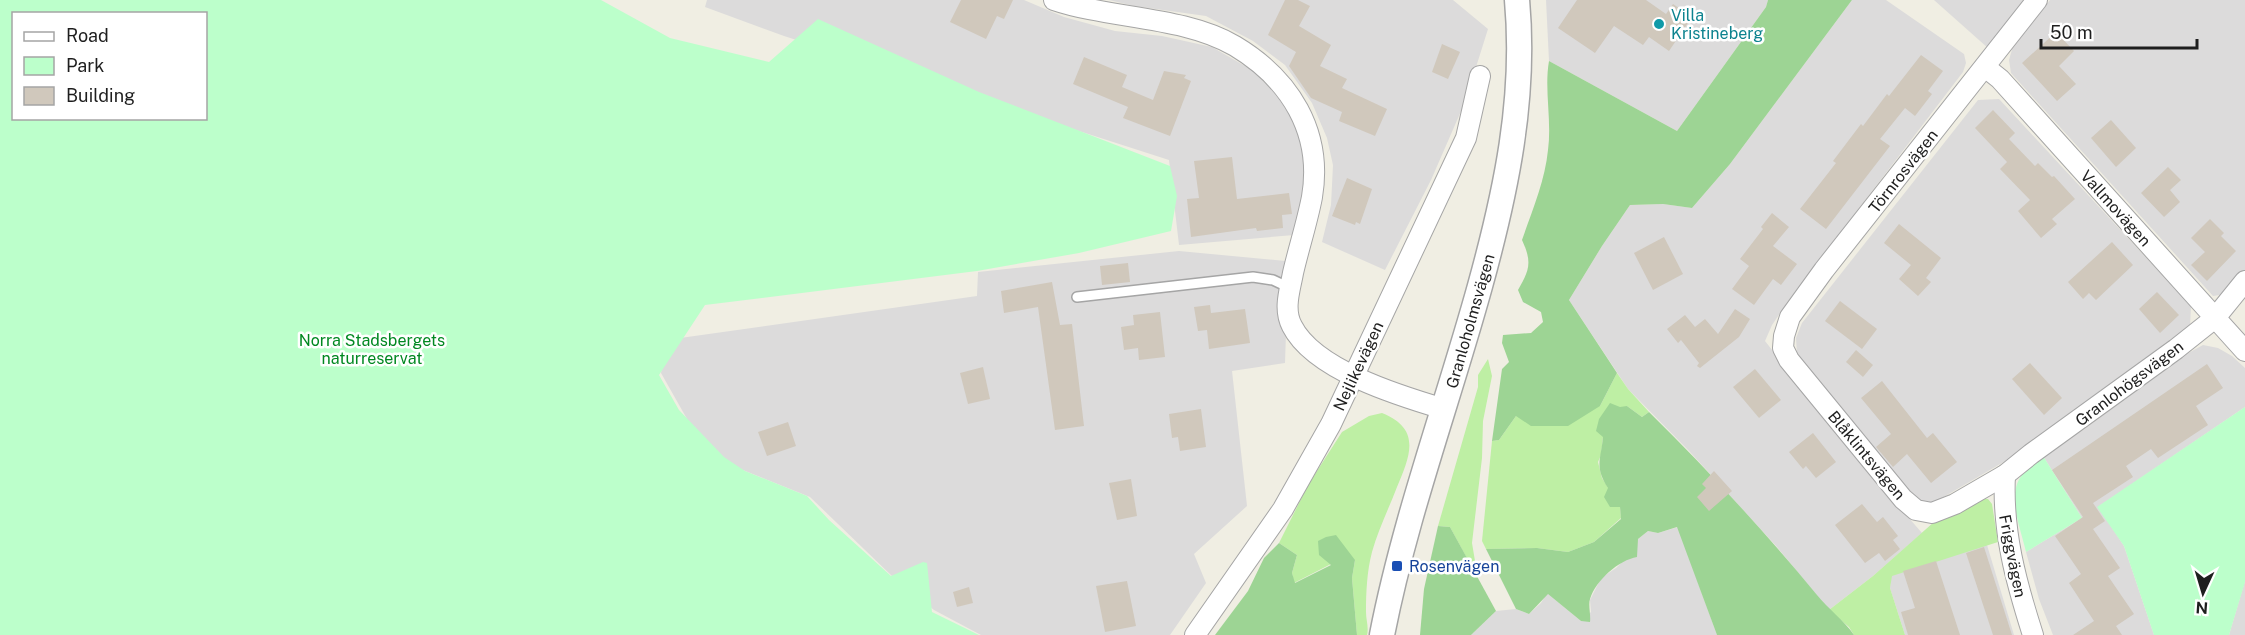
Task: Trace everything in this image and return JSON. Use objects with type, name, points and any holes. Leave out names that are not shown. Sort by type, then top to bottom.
[{"type":"street","points":[[1054,0],[1101,12],[1190,28],[1233,45],[1264,66],[1289,94],[1307,126],[1315,158],[1312,195],[1287,303],[1291,325],[1303,342],[1331,364],[1386,391],[1444,409]]},
{"type":"street","name":"Granloholmsvägen","points":[[1382,635],[1391,585],[1498,220],[1510,163],[1517,94],[1518,0]]},
{"type":"street","name":"Törnrosvägen","points":[[1783,348],[1790,317],[1824,270],[2037,0]]},
{"type":"street","name":"Vallmovägen","points":[[1985,67],[2000,79],[2245,351]]},
{"type":"street","name":"Nejlikevägen","points":[[1195,635],[1283,509],[1331,424],[1466,138],[1480,76]]},
{"type":"street","name":"Granlohögsvägen","points":[[2005,475],[2215,318],[2245,281]]},
{"type":"street","name":"Blåklintsvägen","points":[[1783,348],[1789,360],[1829,409],[1903,499],[1916,510],[1932,513],[1955,504],[2005,475]]},
{"type":"street","name":"Friggvägen","points":[[2005,475],[2003,505],[2006,533],[2016,582],[2032,635]]},
{"type":"lane","points":[[1077,297],[1253,277],[1273,280],[1290,288]]},
{"type":"shaded area","points":[[707,0],[1024,0],[1064,17],[1115,31],[1162,36],[1212,47],[1252,70],[1283,101],[1299,133],[1307,167],[1302,210],[1294,235],[1179,245],[1169,160],[784,36],[705,7]]},
{"type":"shaded area","points":[[1109,0],[1453,0],[1488,29],[1465,102],[1431,180],[1385,270],[1322,242],[1331,205],[1333,165],[1327,138],[1312,103],[1285,65],[1253,41],[1206,16],[1134,6]]},
{"type":"shaded area","points":[[1546,0],[1768,0],[1766,7],[1677,131],[1549,61]]},
{"type":"shaded area","points":[[1852,0],[1886,0],[1964,54],[1966,63],[1963,72],[1789,300],[1772,325],[1765,341],[1867,470],[1922,533],[1873,576],[1829,610],[1777,547],[1690,452],[1628,389],[1569,300],[1630,205],[1663,204],[1692,208],[1730,164]]},
{"type":"shaded area","points":[[1934,0],[2026,0],[1988,48]]},
{"type":"shaded area","points":[[2050,0],[2245,0],[2245,271],[2227,294],[2213,296],[2011,73],[2009,60],[2013,46]]},
{"type":"shaded area","points":[[1999,99],[2191,306],[2190,328],[2043,439],[1935,502],[1922,502],[1912,497],[1797,354],[1796,338],[1802,323],[1978,100]]},
{"type":"shaded area","points":[[1179,251],[1296,262],[1287,303],[1285,363],[1232,371],[1247,506],[1194,554],[1206,583],[1170,635],[981,635],[934,610],[892,576],[810,497],[708,456],[661,373],[666,340],[977,296],[978,272]]},
{"type":"shaded area","points":[[2203,345],[2218,348],[2232,356],[2245,368],[2245,407],[2098,507],[2124,546],[2154,635],[2053,635],[2039,599],[2026,552],[2082,518],[2043,456],[2083,430],[2183,356]]},
{"type":"shaded area","points":[[1678,527],[1717,635],[1471,635],[1496,611],[1516,609],[1529,614],[1541,603],[1547,593],[1581,621],[1591,612],[1590,600],[1601,578],[1625,559],[1638,539],[1648,531],[1658,533]]},
{"type":"shaded area","points":[[1987,545],[2014,635],[1905,635],[1890,588],[1891,575]]},
{"type":"shaded area","points":[[2245,581],[2245,635],[2229,635]]},
{"type":"green space","name":"Norra Stadsbergets naturreservat","points":[[0,0],[601,0],[670,38],[769,62],[818,19],[979,92],[1170,166],[1177,196],[1171,231],[1079,253],[977,271],[705,305],[659,375],[679,410],[724,457],[745,471],[807,496],[829,520],[891,576],[923,562],[927,563],[932,612],[979,635],[0,635]]},
{"type":"green space","points":[[1768,0],[1852,0],[1730,164],[1692,208],[1663,204],[1630,205],[1602,246],[1569,300],[1617,373],[1600,406],[1568,426],[1531,426],[1516,416],[1499,440],[1492,441],[1502,369],[1509,362],[1502,343],[1503,335],[1531,333],[1543,322],[1541,312],[1523,302],[1518,290],[1528,265],[1522,240],[1541,184],[1548,150],[1549,61],[1677,131],[1766,7]]},
{"type":"green space","points":[[1488,359],[1492,376],[1483,421],[1482,458],[1472,543],[1476,567],[1470,564],[1450,527],[1438,526],[1478,387],[1478,375]]},
{"type":"green space","points":[[1617,373],[1649,412],[1642,417],[1627,406],[1603,437],[1598,462],[1602,478],[1620,507],[1621,518],[1594,542],[1568,552],[1537,548],[1486,549],[1482,541],[1492,441],[1499,440],[1516,416],[1600,406]]},
{"type":"green space","points":[[1610,403],[1620,407],[1627,406],[1642,417],[1649,412],[1735,501],[1854,635],[1717,635],[1677,527],[1658,533],[1648,531],[1638,539],[1637,557],[1623,562],[1597,585],[1589,601],[1590,622],[1581,621],[1548,594],[1529,614],[1516,609],[1486,549],[1537,548],[1568,552],[1594,542],[1621,519],[1620,507],[1610,507],[1604,497],[1608,488],[1600,468],[1603,437],[1596,431],[1599,419]]},
{"type":"green space","points":[[2245,407],[2245,582],[2229,635],[2154,635],[2124,546],[2097,507]]},
{"type":"green space","points":[[1382,413],[1403,427],[1408,435],[1409,454],[1370,559],[1366,597],[1367,635],[1357,635],[1352,578],[1355,560],[1331,564],[1294,583],[1292,573],[1297,555],[1279,543],[1308,485],[1342,432],[1369,416]]},
{"type":"green space","points":[[2043,456],[2082,518],[2026,552],[2016,512],[2015,492],[2022,475]]},
{"type":"green space","points":[[1976,498],[1988,499],[1992,504],[1998,542],[1892,576],[1890,588],[1905,635],[1854,635],[1849,627],[1829,610],[1873,576],[1934,522]]},
{"type":"green space","points":[[1438,526],[1450,527],[1496,611],[1471,635],[1420,635],[1424,589]]},
{"type":"green space","points":[[1336,535],[1355,560],[1352,578],[1357,635],[1215,635],[1248,591],[1264,558],[1279,543],[1297,555],[1292,573],[1295,583],[1331,565],[1319,555],[1318,541]]},
{"type":"building","points":[[961,0],[1013,0],[1004,19],[997,16],[986,39],[950,22]]},
{"type":"building","points":[[1285,0],[1298,0],[1310,6],[1299,26],[1331,45],[1320,66],[1347,79],[1342,88],[1387,109],[1375,136],[1339,121],[1342,112],[1311,98],[1289,66],[1296,52],[1268,35]]},
{"type":"building","name":"Villa Kristineberg","points":[[1577,0],[1646,0],[1666,14],[1673,4],[1692,17],[1669,51],[1649,37],[1643,45],[1614,26],[1595,53],[1558,28]]},
{"type":"building","points":[[2056,32],[2074,51],[2059,66],[2076,84],[2057,101],[2022,63]]},
{"type":"building","points":[[1442,44],[1460,52],[1448,79],[1432,72]]},
{"type":"building","points":[[1921,55],[1943,71],[1928,91],[1932,94],[1915,116],[1905,108],[1880,139],[1890,146],[1826,229],[1800,209],[1836,163],[1833,161],[1861,124],[1863,126]]},
{"type":"building","points":[[1084,57],[1127,75],[1122,87],[1153,100],[1164,71],[1186,75],[1184,78],[1191,81],[1170,136],[1123,118],[1128,107],[1073,84]]},
{"type":"building","points":[[1993,110],[2015,133],[2009,139],[2035,166],[2038,163],[2052,177],[2054,176],[2075,199],[2052,219],[2057,224],[2041,238],[2018,211],[2030,200],[2000,169],[2007,162],[1975,128]]},
{"type":"building","points":[[2111,120],[2136,148],[2116,167],[2091,138]]},
{"type":"building","points":[[1232,157],[1237,199],[1289,193],[1292,214],[1282,215],[1283,228],[1257,231],[1256,228],[1191,237],[1187,199],[1199,198],[1194,161]]},
{"type":"building","points":[[2168,167],[2181,180],[2170,190],[2180,202],[2164,217],[2141,193]]},
{"type":"building","points":[[1347,178],[1372,189],[1360,224],[1356,222],[1355,225],[1332,216]]},
{"type":"building","points":[[1772,213],[1789,227],[1773,246],[1797,264],[1781,285],[1773,279],[1754,305],[1732,289],[1749,266],[1740,259]]},
{"type":"building","points":[[2210,219],[2224,233],[2221,236],[2236,251],[2207,281],[2191,265],[2205,252],[2191,238]]},
{"type":"building","points":[[1899,224],[1941,258],[1926,278],[1931,282],[1918,296],[1899,279],[1911,265],[1884,243]]},
{"type":"building","points":[[1664,237],[1683,274],[1653,290],[1634,253]]},
{"type":"building","points":[[2112,242],[2133,265],[2096,300],[2089,293],[2083,299],[2068,282]]},
{"type":"building","points":[[1128,263],[1130,282],[1102,285],[1100,266]]},
{"type":"building","points":[[1052,282],[1060,325],[1072,324],[1084,426],[1055,430],[1038,307],[1004,313],[1001,291]]},
{"type":"building","points":[[2157,292],[2179,315],[2160,333],[2139,309]]},
{"type":"building","points":[[1840,301],[1877,329],[1862,349],[1825,321]]},
{"type":"building","points":[[1210,305],[1211,313],[1245,309],[1250,343],[1209,349],[1207,330],[1198,331],[1194,307]]},
{"type":"building","points":[[1735,309],[1750,319],[1739,337],[1700,368],[1697,366],[1699,363],[1681,340],[1678,343],[1667,329],[1685,315],[1695,327],[1705,319],[1718,334]]},
{"type":"building","points":[[1160,312],[1165,357],[1139,360],[1138,348],[1124,350],[1121,327],[1134,325],[1133,315]]},
{"type":"building","points":[[1856,350],[1873,365],[1863,377],[1846,362]]},
{"type":"building","points":[[2030,363],[2062,398],[2044,415],[2012,379]]},
{"type":"building","points":[[2207,364],[2223,388],[2196,406],[2208,425],[2158,458],[2151,449],[2126,466],[2133,477],[2093,503],[2105,521],[2093,529],[2120,568],[2108,576],[2134,614],[2116,626],[2122,635],[2073,635],[2094,621],[2069,583],[2081,574],[2055,536],[2083,517],[2052,470]]},
{"type":"building","points":[[983,367],[990,399],[968,404],[960,373]]},
{"type":"building","points":[[1755,369],[1781,400],[1759,418],[1733,387]]},
{"type":"building","points":[[1882,381],[1927,438],[1933,433],[1957,462],[1931,483],[1907,454],[1893,467],[1876,447],[1891,434],[1861,398]]},
{"type":"building","points":[[1201,409],[1206,447],[1180,451],[1178,437],[1172,438],[1169,414]]},
{"type":"building","points":[[788,422],[796,446],[767,456],[758,432]]},
{"type":"building","points":[[1813,433],[1836,462],[1816,478],[1806,466],[1803,469],[1789,452]]},
{"type":"building","points":[[1714,471],[1732,491],[1709,511],[1697,497],[1706,488],[1702,484]]},
{"type":"building","points":[[1131,479],[1137,516],[1117,520],[1109,483]]},
{"type":"building","points":[[1862,504],[1877,522],[1883,517],[1898,536],[1893,540],[1900,549],[1885,561],[1879,553],[1865,563],[1835,525]]},
{"type":"building","points":[[1984,547],[2012,635],[1993,635],[1966,553]]},
{"type":"building","points":[[1936,561],[1960,635],[1908,635],[1901,612],[1915,608],[1903,571]]},
{"type":"building","points":[[1127,581],[1136,626],[1105,632],[1096,586]]},
{"type":"building","points":[[969,587],[973,603],[957,607],[953,592]]},
{"type":"place","name":"Villa Kristineberg","points":[[1659,24]]},
{"type":"place","name":"Rosenvägen","points":[[1397,566]]}]
